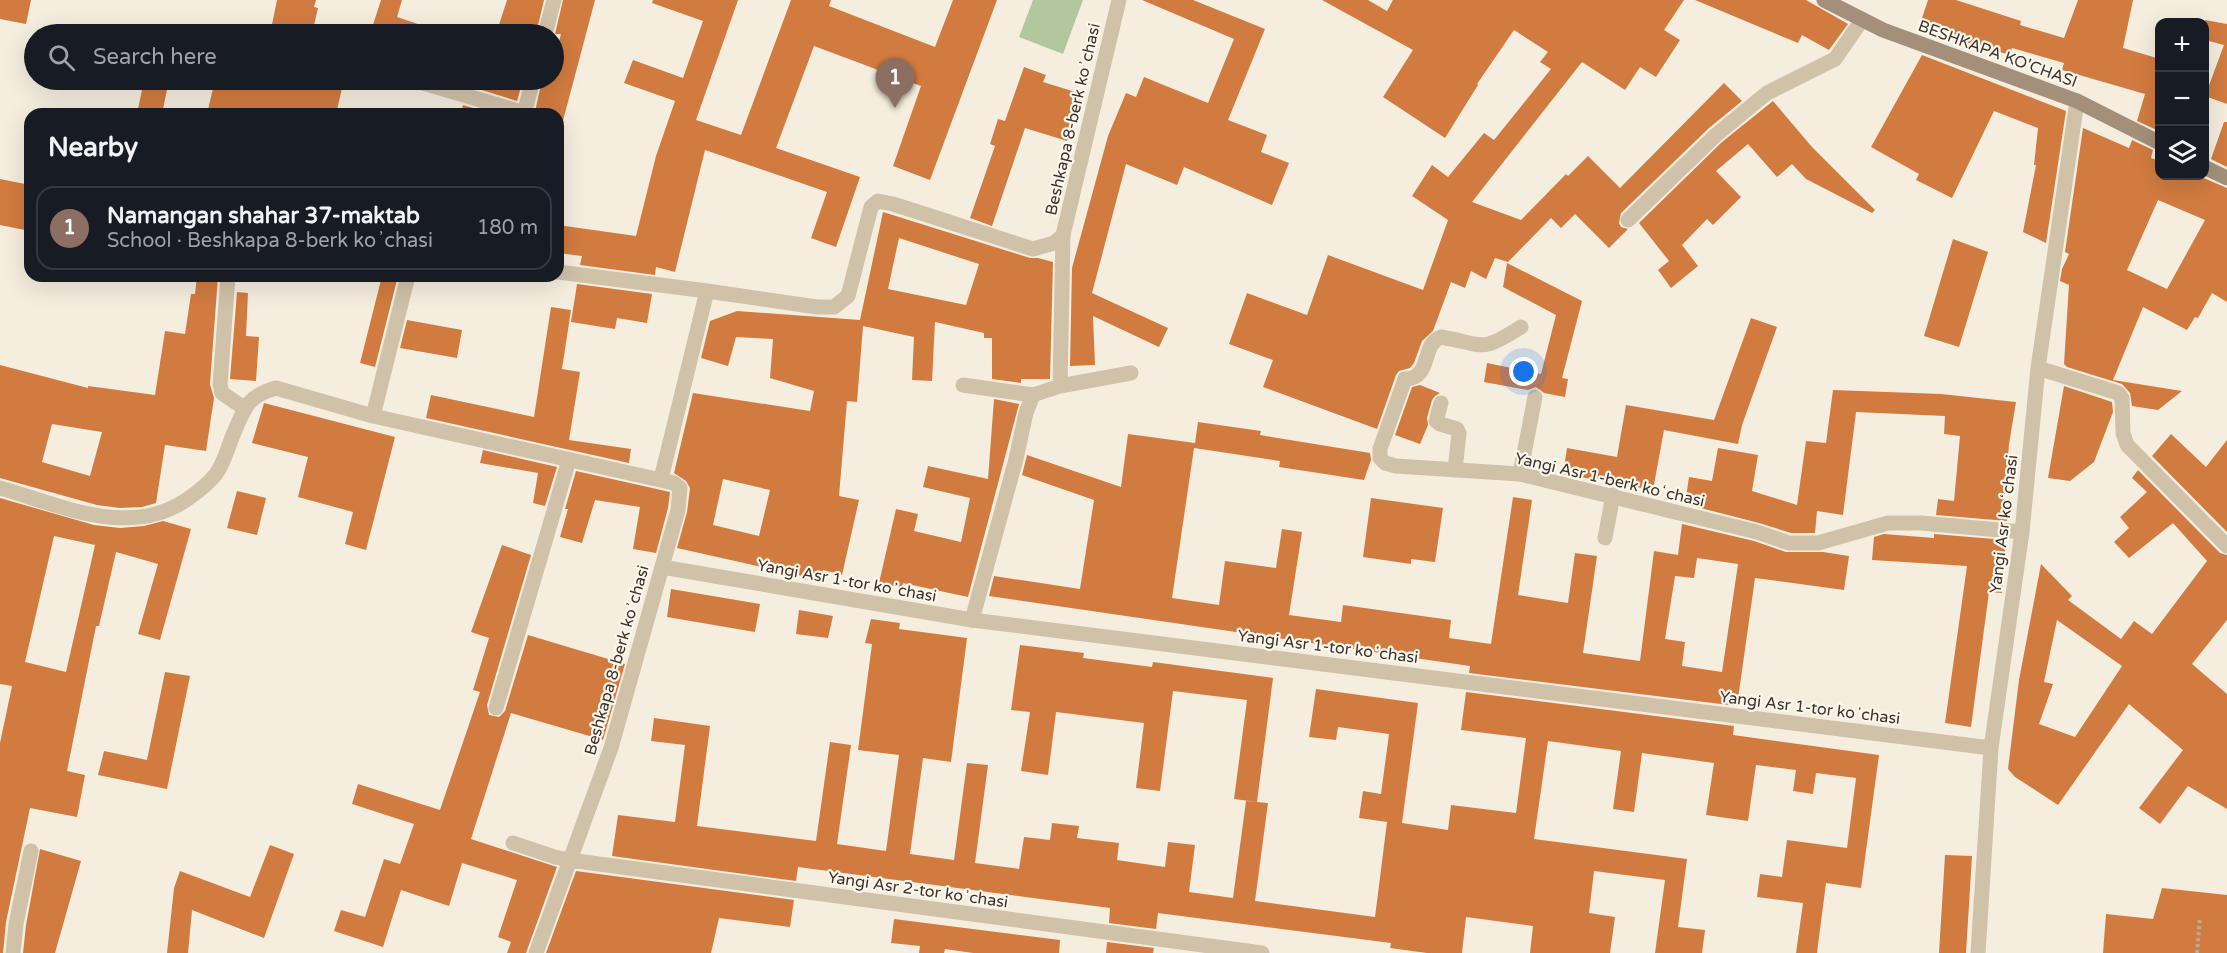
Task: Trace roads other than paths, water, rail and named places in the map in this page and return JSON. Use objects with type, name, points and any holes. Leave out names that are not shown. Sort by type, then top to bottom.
[{"type":"street","points":[[548,24],[554,0]]},
{"type":"street","name":"Beshkapa 8-berk koʼchasi","points":[[564,273],[817,307],[834,307],[848,296],[869,214],[878,201],[1033,249],[1054,243],[1063,235],[1119,0]]},
{"type":"street","name":"BESHKAPA KO'CHASI","points":[[1824,0],[1883,30],[2077,101],[2155,141]]},
{"type":"street","points":[[1628,220],[1716,135],[1767,93],[1835,59],[1862,20]]},
{"type":"street","points":[[447,90],[508,108]]},
{"type":"street","points":[[526,108],[531,90]]},
{"type":"street","name":"Yangi Asr koʻchasi","points":[[1978,953],[1991,748],[2022,532],[2038,368],[2077,101]]},
{"type":"street","points":[[2209,168],[2227,178]]},
{"type":"street","points":[[1060,386],[1063,235]]},
{"type":"street","points":[[0,488],[102,518],[130,519],[157,514],[182,503],[202,488],[217,473],[244,408],[222,393],[220,385],[228,282]]},
{"type":"street","points":[[373,416],[406,282]]},
{"type":"street","points":[[661,479],[707,291]]},
{"type":"street","name":"Yangi Asr 1-berk koʻchasi","points":[[1521,327],[1487,346],[1477,346],[1441,337],[1436,339],[1420,375],[1414,379],[1405,379],[1380,449],[1380,458],[1385,463],[1396,466],[1520,474],[1613,495],[1757,532],[1789,543],[1818,543],[1888,523],[1921,523],[2022,532]]},
{"type":"street","points":[[2038,368],[2118,393],[2122,398],[2123,433],[2127,445],[2227,546]]},
{"type":"street","points":[[963,385],[1033,395],[1060,386],[1131,373]]},
{"type":"street","name":"Beshkapa 8-berk koʼchasi","points":[[244,408],[262,392],[276,388],[373,416],[661,479],[674,483],[680,488],[681,497],[611,748],[536,953]]},
{"type":"street","points":[[972,620],[1016,459],[1026,412],[1033,395]]},
{"type":"street","points":[[1520,474],[1535,397]]},
{"type":"street","points":[[1440,403],[1436,420],[1440,424],[1457,429],[1459,433],[1455,470]]},
{"type":"street","points":[[496,708],[569,460]]},
{"type":"street","points":[[1605,538],[1613,495]]},
{"type":"street","name":"Yangi Asr 1-tor koʼchasi","points":[[662,567],[972,620],[1991,748]]},
{"type":"street","name":"Yangi Asr 2-tor koʼchasi","points":[[513,843],[569,860],[1262,953]]},
{"type":"street","points":[[13,953],[16,924],[32,851]]},
{"type":"place","name":"Namangan shahar 37-maktab","points":[[895,108]]}]
